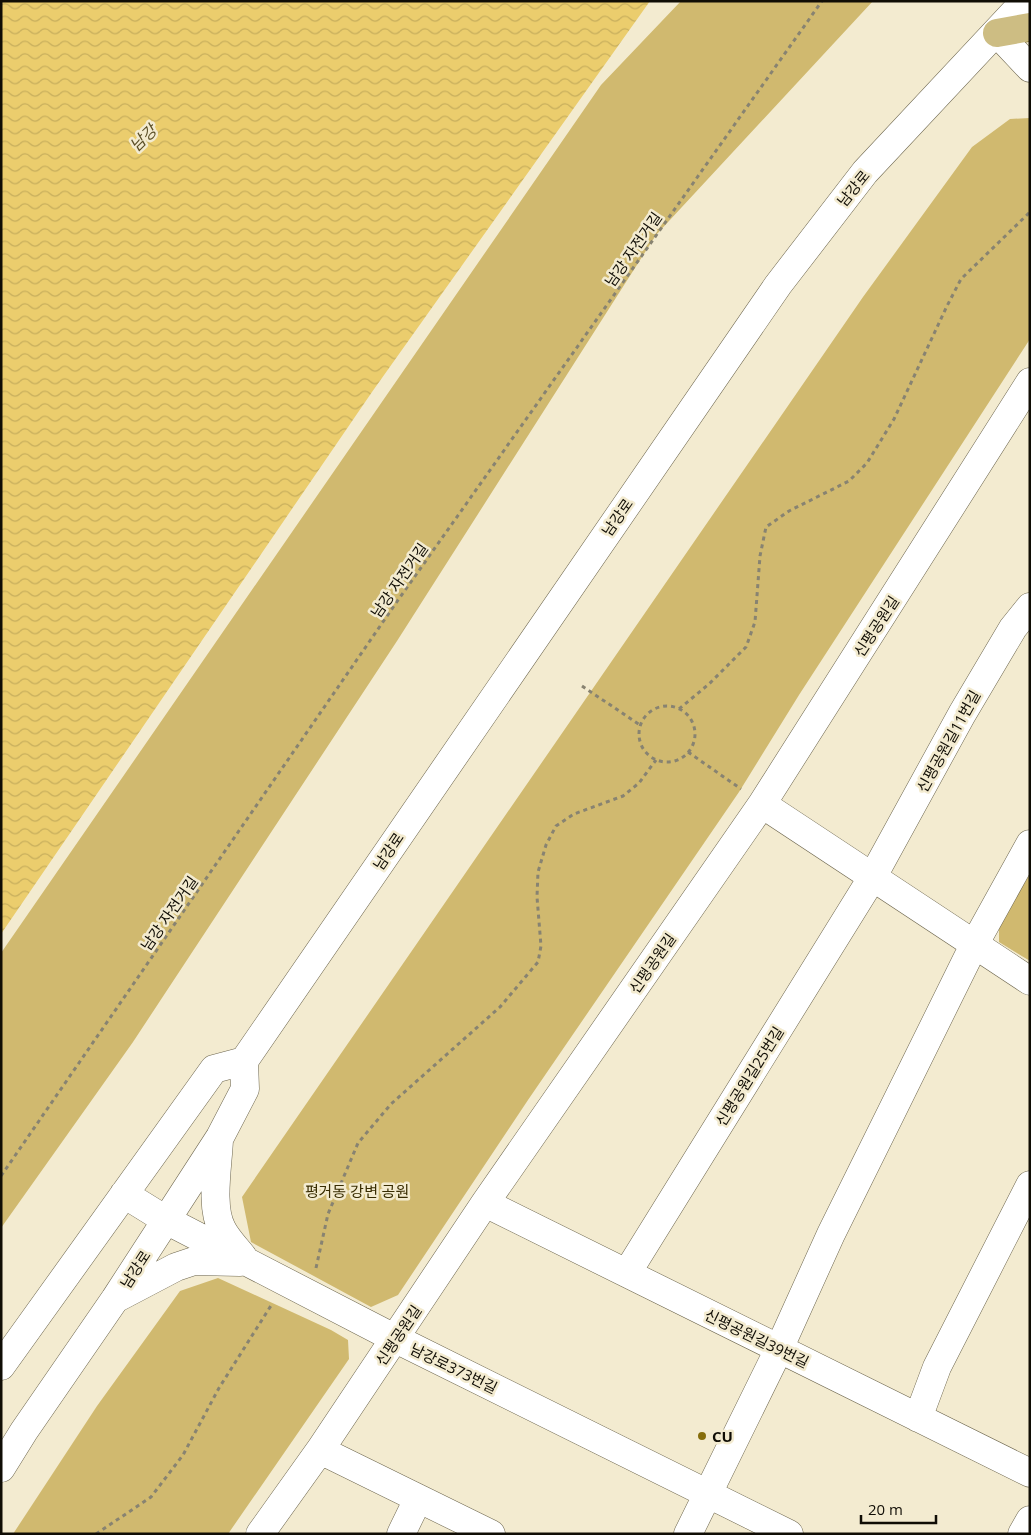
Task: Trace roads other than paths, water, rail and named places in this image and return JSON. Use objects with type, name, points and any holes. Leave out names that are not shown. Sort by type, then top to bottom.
[{"type":"main road","points":[[996,33],[1030,28]]},
{"type":"street","name":"남강로","points":[[1,1468],[24,1431],[116,1299],[220,1137],[245,1089],[244,1061],[778,285],[866,172],[1025,1]]},
{"type":"street","points":[[996,33],[1030,68]]},
{"type":"street","name":"신평공원길","points":[[260,1534],[396,1339],[485,1203],[762,804],[1030,382]]},
{"type":"street","name":"신평공원길11번길","points":[[872,878],[962,714],[1013,628],[1030,606]]},
{"type":"street","points":[[762,804],[1030,981]]},
{"type":"street","points":[[688,1534],[779,1350],[831,1234],[974,945],[1030,844]]},
{"type":"street","name":"신평공원길25번길","points":[[627,1273],[872,878]]},
{"type":"street","points":[[1,1366],[214,1070],[244,1061]]},
{"type":"street","points":[[220,1137],[216,1206],[218,1218],[222,1228],[247,1262]]},
{"type":"street","points":[[918,1418],[937,1367],[1030,1185]]},
{"type":"street","name":"남강로373번길","points":[[124,1194],[166,1220],[396,1339],[788,1534]]},
{"type":"street","name":"신평공원길39번길","points":[[485,1203],[1030,1473]]},
{"type":"street","points":[[116,1299],[176,1267],[194,1261],[247,1262]]},
{"type":"street","points":[[320,1450],[491,1534]]},
{"type":"street","points":[[401,1534],[418,1499]]},
{"type":"street","points":[[1022,1534],[1030,1520]]},
{"type":"water","name":"남강","points":[[1,1],[650,1],[372,392],[1,934]]},
{"type":"place","name":"CU","points":[[702,1436]]},
{"type":"park label","name":"평거동 강변 공원","points":[[357,1191]]}]
